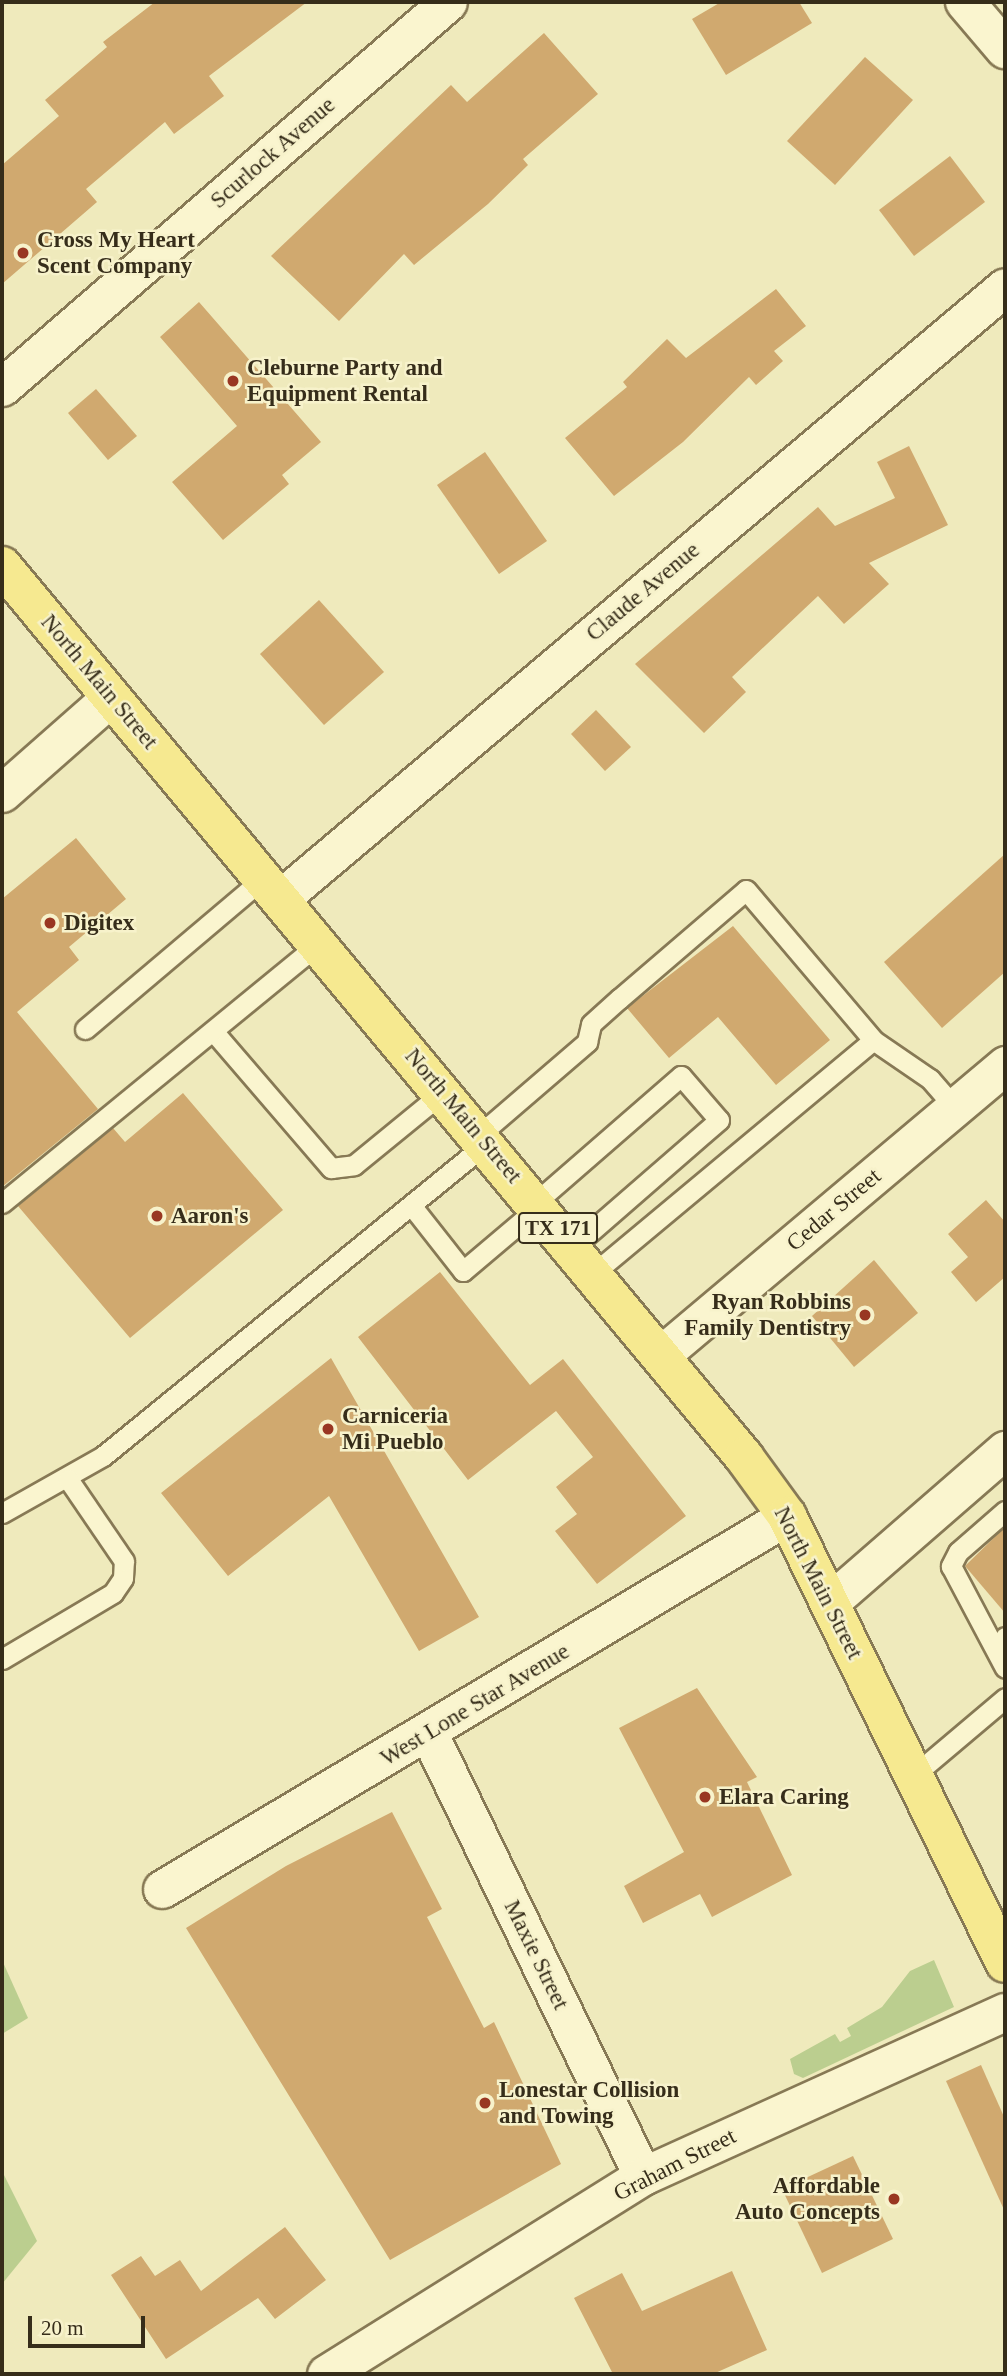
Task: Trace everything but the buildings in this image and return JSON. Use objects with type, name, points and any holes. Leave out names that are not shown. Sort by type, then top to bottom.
[{"type":"main road","name":"North Main Street","points":[[2,566],[442,1093],[585,1259],[787,1516],[1005,1963]]},
{"type":"street","name":"Scurlock Avenue","points":[[2,387],[448,2]]},
{"type":"street","points":[[965,2],[1005,50]]},
{"type":"street","name":"Claude Avenue","points":[[273,888],[1005,287]]},
{"type":"street","points":[[2,793],[111,697]]},
{"type":"street","name":"Cedar Street","points":[[662,1354],[1005,1065]]},
{"type":"street","points":[[830,1602],[1005,1450]]},
{"type":"street","name":"West Lone Star Avenue","points":[[162,1889],[429,1734],[787,1516]]},
{"type":"street","name":"Maxie Street","points":[[429,1734],[643,2176]]},
{"type":"street","name":"Graham Street","points":[[326,2374],[643,2176],[1005,2011]]},
{"type":"lane","points":[[85,1029],[273,888]]},
{"type":"lane","points":[[2,1513],[30,1492],[68,1479],[411,1206],[587,1042],[591,1024],[746,890],[873,1040],[930,1079],[956,1108]]},
{"type":"lane","points":[[2,1203],[319,944]]},
{"type":"lane","points":[[213,1031],[331,1168],[354,1164],[442,1093]]},
{"type":"lane","points":[[585,1259],[873,1040]]},
{"type":"lane","points":[[411,1206],[463,1271],[681,1076],[719,1120],[585,1259]]},
{"type":"lane","points":[[2,1659],[113,1593],[123,1578],[124,1561],[68,1479]]},
{"type":"lane","points":[[1005,1511],[958,1552],[951,1566],[1005,1668]]},
{"type":"lane","points":[[914,1775],[1005,1698]]},
{"type":"green space","points":[[2,1960],[28,2018],[2,2034]]},
{"type":"green space","points":[[934,1960],[954,2007],[803,2078],[794,2074],[790,2059],[835,2034],[840,2042],[851,2036],[847,2028],[882,2007],[910,1971]]},
{"type":"green space","points":[[2,2171],[37,2241],[2,2284]]},
{"type":"place","name":"Cross My Heart Scent Company","points":[[23,253]]},
{"type":"place","name":"Cleburne Party and Equipment Rental","points":[[233,381]]},
{"type":"place","name":"Digitex","points":[[50,923]]},
{"type":"place","name":"Aaron's","points":[[157,1216]]},
{"type":"place","name":"Ryan Robbins Family Dentistry","points":[[865,1315]]},
{"type":"place","name":"Carniceria Mi Pueblo","points":[[328,1429]]},
{"type":"place","name":"Elara Caring","points":[[705,1797]]},
{"type":"place","name":"Lonestar Collision and Towing","points":[[485,2103]]},
{"type":"place","name":"Affordable Auto Concepts","points":[[894,2199]]}]
